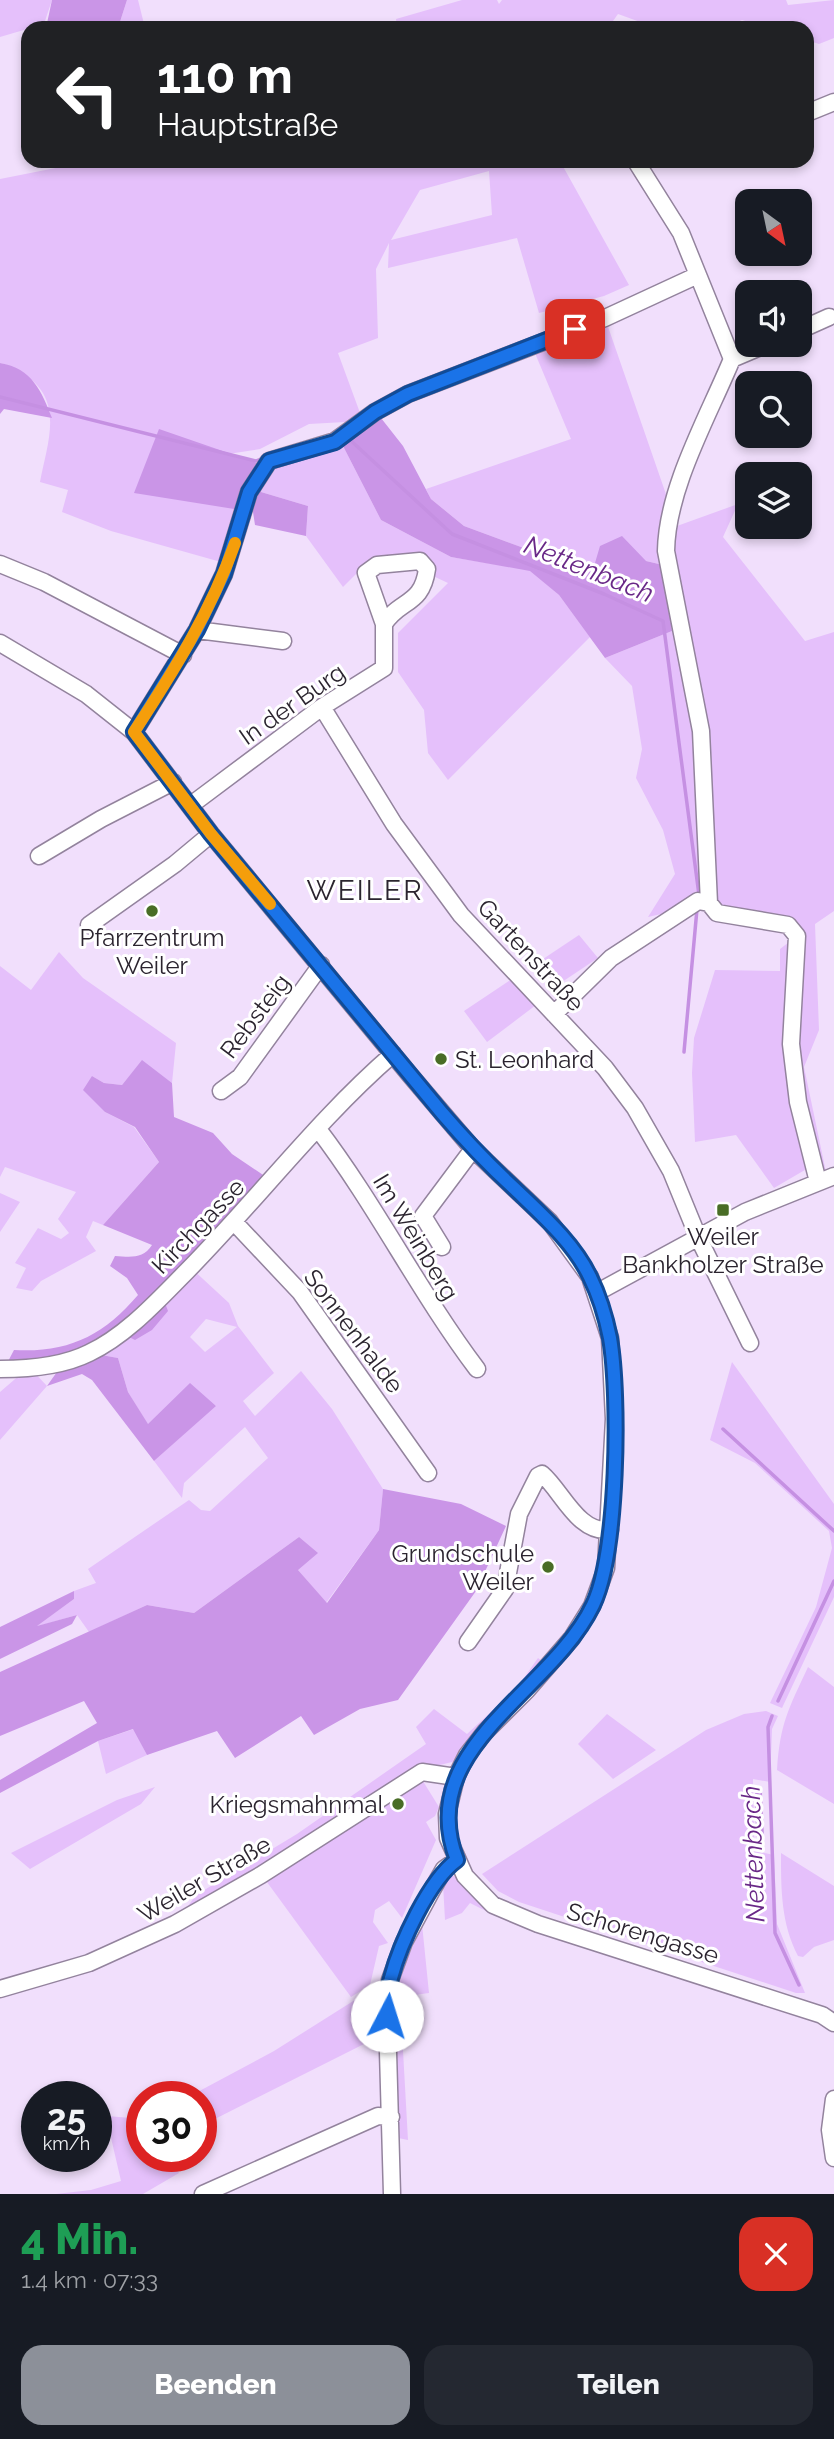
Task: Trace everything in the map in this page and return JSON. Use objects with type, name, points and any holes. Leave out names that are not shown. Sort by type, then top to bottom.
[{"type":"street","points":[[814,110],[834,102]]},
{"type":"street","points":[[640,168],[681,233],[732,359]]},
{"type":"street","points":[[134,732],[197,630],[224,574],[249,492],[269,461],[341,437],[375,412],[408,394],[605,318],[698,275]]},
{"type":"street","points":[[812,325],[829,317]]},
{"type":"street","points":[[737,357],[732,359],[678,488],[666,523],[666,551],[701,731],[709,903],[717,913],[788,925],[797,936],[791,1044],[798,1102],[818,1182]]},
{"type":"street","points":[[0,564],[44,582],[183,655]]},
{"type":"street","name":"In der Burg","points":[[191,806],[322,707],[384,668],[384,624]]},
{"type":"street","points":[[197,630],[283,641]]},
{"type":"street","name":"Schorengasse","points":[[0,643],[86,694],[134,732],[211,834],[473,1149],[550,1222],[586,1271],[596,1293],[610,1338],[614,1419],[606,1568],[592,1606],[572,1638],[485,1732],[467,1755],[456,1777],[447,1814],[448,1838],[465,1876],[492,1905],[538,1924],[822,2015],[834,2023]]},
{"type":"street","name":"Gartenstraße","points":[[322,707],[424,867],[461,915],[605,1068],[635,1108],[671,1171],[698,1237],[750,1343]]},
{"type":"street","points":[[39,856],[100,819],[173,782]]},
{"type":"street","points":[[89,925],[175,864],[211,834]]},
{"type":"street","points":[[554,1014],[611,958],[698,901],[709,903]]},
{"type":"street","name":"Rebsteig","points":[[221,1091],[240,1077],[321,965]]},
{"type":"street","name":"Kirchgasse","points":[[0,1369],[55,1364],[89,1353],[140,1317],[235,1223],[362,1081],[393,1054]]},
{"type":"street","name":"Im Weinberg","points":[[318,1129],[348,1168],[439,1319],[477,1368]]},
{"type":"street","points":[[442,1247],[423,1216],[473,1149]]},
{"type":"street","points":[[596,1293],[780,1196],[834,1176]]},
{"type":"street","name":"Sonnenhalde","points":[[235,1223],[300,1292],[428,1473]]},
{"type":"street","points":[[468,1642],[505,1589],[519,1514],[538,1476],[542,1474],[549,1480],[572,1510],[592,1527],[610,1530]]},
{"type":"street","name":"Weiler Straße","points":[[0,1989],[89,1963],[175,1924],[261,1875],[422,1772],[456,1777]]},
{"type":"street","points":[[392,2194],[387,2016],[390,1980],[404,1942],[432,1889],[444,1869],[457,1860]]},
{"type":"street","points":[[833,2148],[830,2130],[834,2099]]},
{"type":"street","points":[[202,2194],[378,2116],[391,2117]]},
{"type":"shaded area","points":[[0,0],[52,0],[45,21],[21,21],[21,31],[0,37]]},
{"type":"shaded area","points":[[52,0],[127,0],[120,21],[48,21]]},
{"type":"shaded area","points":[[127,0],[138,0],[143,21],[120,21]]},
{"type":"shaded area","points":[[462,0],[497,0],[499,4],[502,0],[786,0],[788,5],[834,0],[834,38],[819,44],[814,42],[814,21],[638,21],[618,14],[613,21],[396,19]]},
{"type":"shaded area","points":[[56,168],[564,168],[629,285],[604,296],[539,313],[517,238],[388,268],[389,243],[376,269],[378,338],[338,353],[363,421],[309,424],[260,449],[228,454],[159,430],[240,510],[228,564],[111,531],[62,512],[68,490],[40,482],[50,424],[45,397],[25,375],[0,363],[0,179]],"holes":[[[489,171],[492,215],[391,240],[420,190]]]},
{"type":"shaded area","points":[[605,318],[677,526],[735,505],[723,537],[805,641],[834,632],[834,911],[815,924],[819,1030],[804,1067],[827,1177],[810,1167],[774,1188],[736,1135],[695,1142],[692,1073],[694,1038],[715,970],[780,971],[780,949],[797,936],[709,903],[648,917],[675,874],[663,830],[636,778],[642,749],[632,686],[605,658],[672,631],[698,720],[663,565],[646,561],[593,574],[464,526],[431,499],[426,489],[571,439],[532,346]]},
{"type":"shaded area","points":[[0,363],[28,376],[40,390],[52,418],[4,409],[0,414]]},
{"type":"shaded area","points":[[381,418],[403,446],[431,499],[464,526],[592,573],[600,546],[622,536],[646,561],[663,565],[672,631],[605,658],[559,595],[530,571],[451,557],[381,520],[343,446]]},
{"type":"shaded area","points":[[159,429],[263,465],[261,492],[308,506],[306,536],[255,525],[253,512],[134,493]]},
{"type":"shaded area","points":[[343,446],[381,520],[451,557],[530,570],[559,595],[590,637],[448,780],[428,753],[424,710],[398,672],[398,633],[448,583],[388,555],[359,571],[343,587],[306,536],[308,506],[261,492],[263,465]]},
{"type":"shaded area","points":[[579,935],[598,958],[556,986],[537,963]]},
{"type":"shaded area","points":[[59,952],[83,978],[176,1043],[172,1083],[142,1061],[122,1085],[104,1083],[92,1076],[105,1112],[134,1127],[159,1162],[103,1225],[93,1221],[86,1237],[96,1251],[41,1281],[32,1291],[16,1288],[26,1268],[15,1263],[38,1228],[61,1239],[69,1233],[58,1219],[76,1192],[5,1167],[0,1177],[0,966],[31,990]]},
{"type":"shaded area","points":[[518,975],[540,1002],[487,1042],[464,1011]]},
{"type":"shaded area","points":[[142,1060],[172,1083],[174,1117],[213,1133],[232,1154],[272,1181],[162,1295],[168,1311],[152,1330],[135,1340],[119,1332],[90,1353],[118,1358],[128,1392],[148,1424],[190,1383],[216,1406],[154,1461],[92,1380],[82,1374],[47,1386],[59,1369],[4,1369],[14,1350],[68,1345],[98,1331],[138,1295],[127,1278],[110,1266],[115,1256],[141,1255],[152,1245],[103,1225],[159,1162],[135,1127],[105,1112],[83,1090],[92,1076],[104,1083],[122,1085]]},
{"type":"shaded area","points":[[0,1193],[20,1202],[0,1232]]},
{"type":"shaded area","points":[[190,1267],[229,1303],[238,1326],[274,1373],[243,1401],[255,1416],[301,1371],[332,1409],[383,1489],[379,1530],[326,1603],[298,1570],[299,1537],[194,1613],[147,1605],[89,1632],[77,1615],[35,1627],[74,1599],[74,1591],[96,1583],[88,1569],[189,1500],[201,1510],[210,1511],[268,1458],[245,1427],[184,1483],[182,1498],[154,1461],[216,1405],[148,1425],[128,1392],[118,1358],[89,1353],[162,1296]],"holes":[[[206,1319],[237,1327],[205,1352],[190,1337]]]},
{"type":"shaded area","points":[[732,1362],[834,1504],[834,1597],[782,1708],[770,1703],[816,1607],[832,1548],[829,1531],[755,1463],[710,1440]]},
{"type":"shaded area","points":[[29,1367],[47,1386],[0,1440],[0,1392]]},
{"type":"shaded area","points":[[383,1489],[461,1504],[506,1526],[476,1591],[398,1700],[360,1709],[314,1735],[301,1716],[235,1758],[217,1731],[147,1755],[133,1729],[98,1741],[0,1793],[0,1780],[97,1723],[84,1701],[0,1736],[0,1672],[147,1605],[194,1613],[299,1537],[318,1553],[298,1570],[327,1603],[379,1530]]},
{"type":"shaded area","points":[[74,1591],[74,1599],[37,1626],[77,1615],[72,1624],[0,1659],[0,1627]]},
{"type":"shaded area","points":[[538,1658],[543,1662],[456,1761],[412,1772],[175,1924],[196,1895],[297,1834],[426,1744],[416,1727],[434,1709],[467,1734],[516,1689]]},
{"type":"shaded area","points":[[808,1667],[834,1687],[834,1804],[777,1770],[786,1716]]},
{"type":"shaded area","points":[[766,1711],[778,1716],[772,1729],[770,1782],[753,1779],[754,1837],[746,1837],[747,1843],[755,1851],[774,1855],[777,1924],[805,1993],[796,1993],[519,1902],[498,1891],[482,1874],[706,1730],[744,1714]]},
{"type":"shaded area","points":[[607,1714],[656,1750],[613,1779],[578,1744]]},
{"type":"shaded area","points":[[134,1729],[147,1755],[106,1774],[98,1741]]},
{"type":"shaded area","points":[[421,1778],[439,1807],[435,1816],[426,1822],[436,1840],[402,1918],[389,1901],[375,1910],[373,1922],[388,1943],[379,1946],[370,1985],[351,1997],[264,1878]]},
{"type":"shaded area","points":[[155,1787],[141,1804],[30,1869],[11,1853],[117,1800]]},
{"type":"shaded area","points":[[755,1793],[762,1793],[764,1837],[756,1837]]},
{"type":"shaded area","points":[[781,1853],[834,1886],[834,1940],[814,1947],[803,1957],[798,1956],[792,1944],[785,1919]]},
{"type":"shaded area","points":[[450,1875],[459,1878],[490,1913],[470,1903],[462,1913],[445,1920],[443,1884]]},
{"type":"shaded area","points":[[422,1924],[429,1993],[400,1997],[408,2140],[398,2138],[394,2006],[399,1979]]},
{"type":"shaded area","points":[[377,1986],[374,2039],[217,2118],[217,2082],[274,2051]]},
{"type":"shaded area","points":[[112,2116],[126,2118],[126,2172],[179,2173],[143,2194],[56,2194],[91,2190],[121,2181],[112,2142]]},
{"type":"waterway","name":"Nettenbach","points":[[0,397],[256,461],[263,458]]},
{"type":"waterway","name":"Nettenbach","points":[[348,438],[452,534],[604,594],[663,621],[699,895]]},
{"type":"waterway","name":"Nettenbach","points":[[684,1052],[697,909]]},
{"type":"waterway","name":"Nettenbach","points":[[723,1429],[834,1531]]},
{"type":"waterway","name":"Nettenbach","points":[[778,1701],[834,1581]]},
{"type":"waterway","name":"Nettenbach","points":[[772,1716],[768,1727],[775,1933],[799,1985]]},
{"type":"slow traffic","points":[[235,543],[224,574],[197,630],[134,732],[211,834],[270,904]]},
{"type":"place","name":"Pfarrzentrum Weiler","points":[[152,911]]},
{"type":"place","name":"St. Leonhard","points":[[441,1059]]},
{"type":"place","name":"Weiler Bankholzer Straße","points":[[723,1210]]},
{"type":"place","name":"Grundschule Weiler","points":[[548,1567]]},
{"type":"place","name":"Kriegsmahnmal","points":[[398,1804]]},
{"type":"district","name":"WEILER","points":[[365,890]]},
{"type":"route","points":[[387,2016],[390,1980],[404,1942],[444,1869],[457,1860],[448,1838],[447,1814],[456,1777],[467,1755],[485,1732],[527,1690],[572,1638],[592,1606],[606,1568],[614,1419],[610,1338],[590,1277],[550,1222],[473,1149],[442,1113],[211,834],[134,732],[197,630],[224,574],[249,492],[269,461],[335,442],[375,412],[408,394],[575,329]]}]
